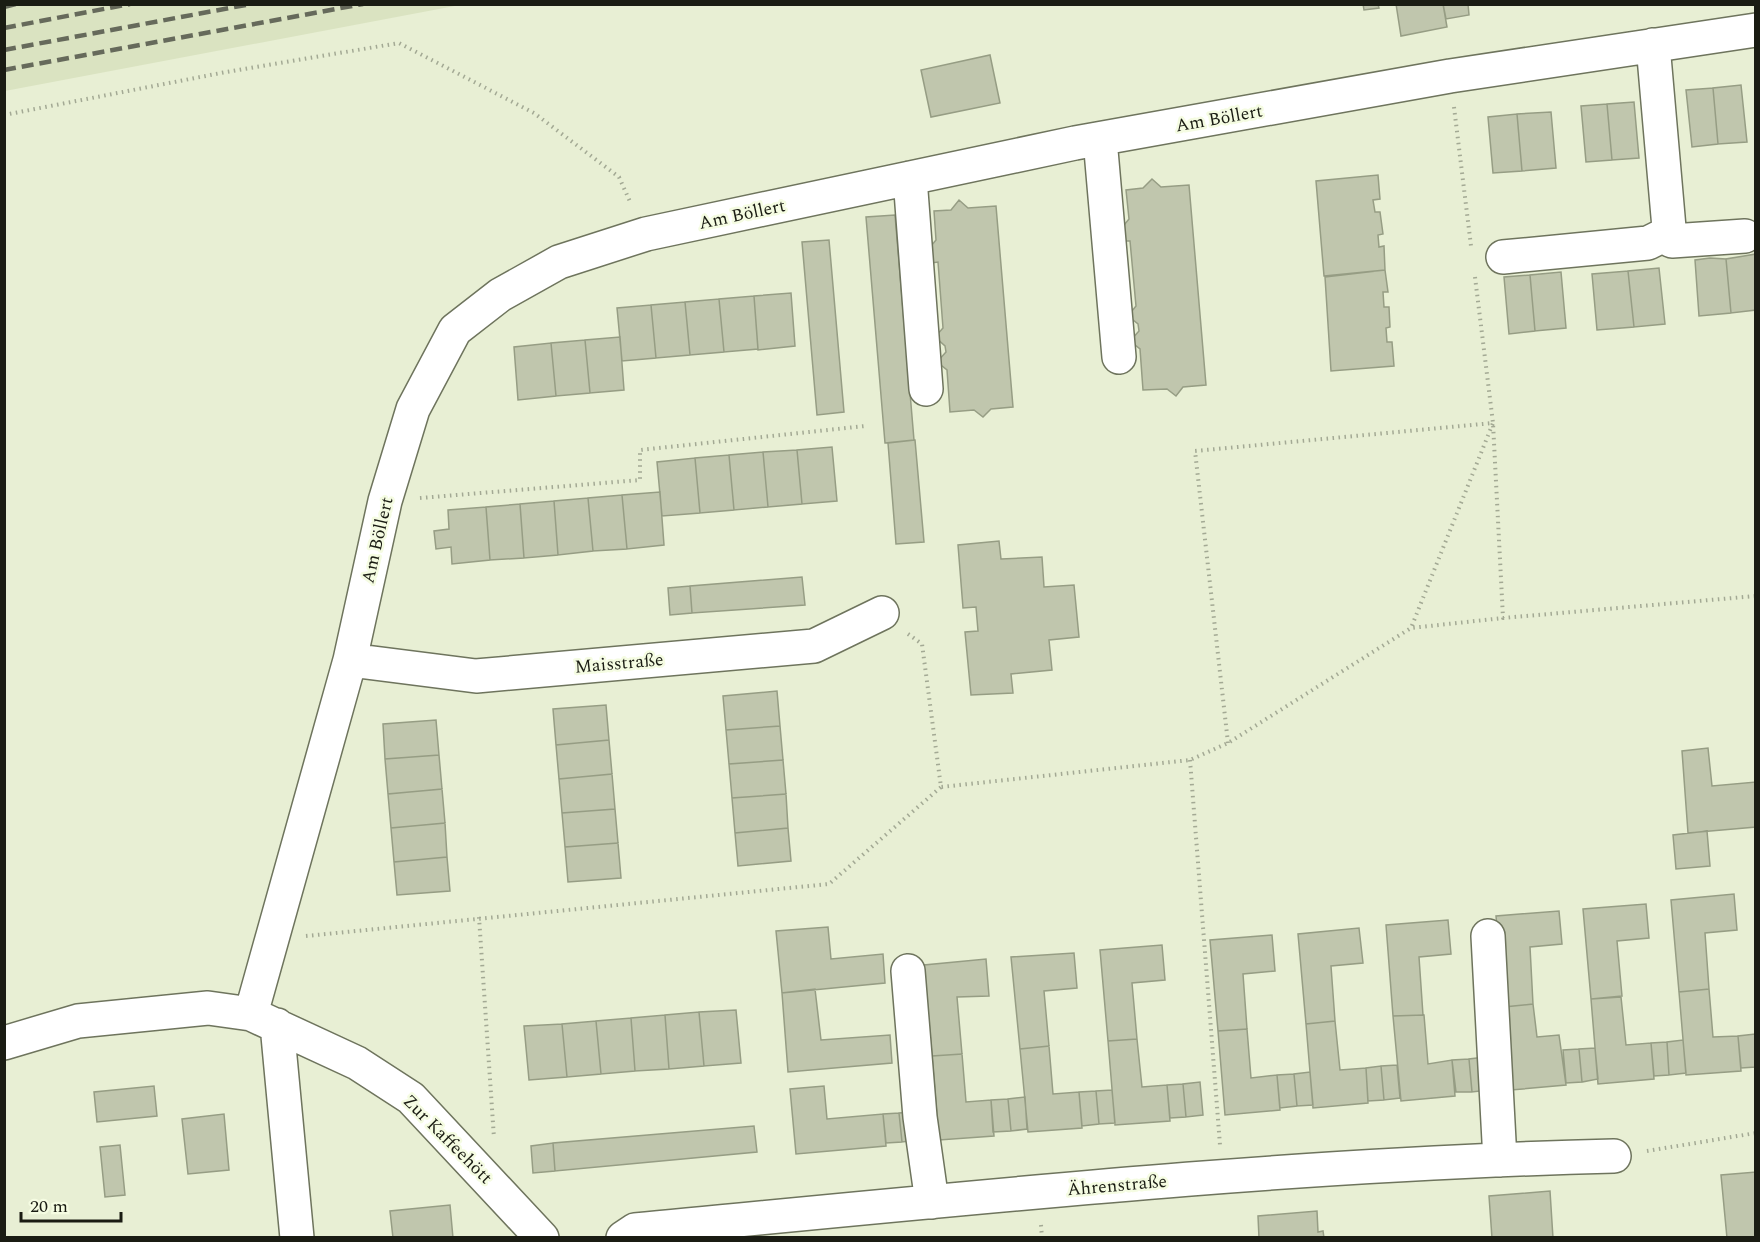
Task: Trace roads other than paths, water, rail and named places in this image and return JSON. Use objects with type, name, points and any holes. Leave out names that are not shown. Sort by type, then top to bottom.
[{"type":"street","name":"Am Böllert","points":[[264,1019],[273,939],[350,660],[385,501],[413,409],[455,330],[500,295],[559,262],[645,234],[910,178],[1100,139],[1450,76],[1755,30]]},
{"type":"street","points":[[1503,257],[1648,243],[1662,236],[1669,228],[1653,45]]},
{"type":"street","points":[[1100,139],[1119,357]]},
{"type":"street","points":[[910,178],[926,389]]},
{"type":"street","points":[[1662,236],[1672,242],[1745,236]]},
{"type":"street","name":"Maisstraße","points":[[350,660],[476,676],[814,646],[882,613]]},
{"type":"street","points":[[1488,936],[1500,1160]]},
{"type":"street","points":[[908,971],[920,1116],[932,1202]]},
{"type":"street","name":"Zur Kaffeehött","points":[[4,1043],[78,1021],[208,1008],[264,1019],[357,1063],[411,1098],[542,1238]]},
{"type":"street","points":[[264,1019],[297,1238]]},
{"type":"street","name":"Ährenstraße","points":[[623,1238],[635,1230],[1222,1175],[1614,1156]]},
{"type":"railway","points":[[4,7],[16,4]]},
{"type":"railway","points":[[4,28],[130,4]]},
{"type":"railway","points":[[4,50],[251,4]]},
{"type":"railway","points":[[4,70],[363,4]]}]
